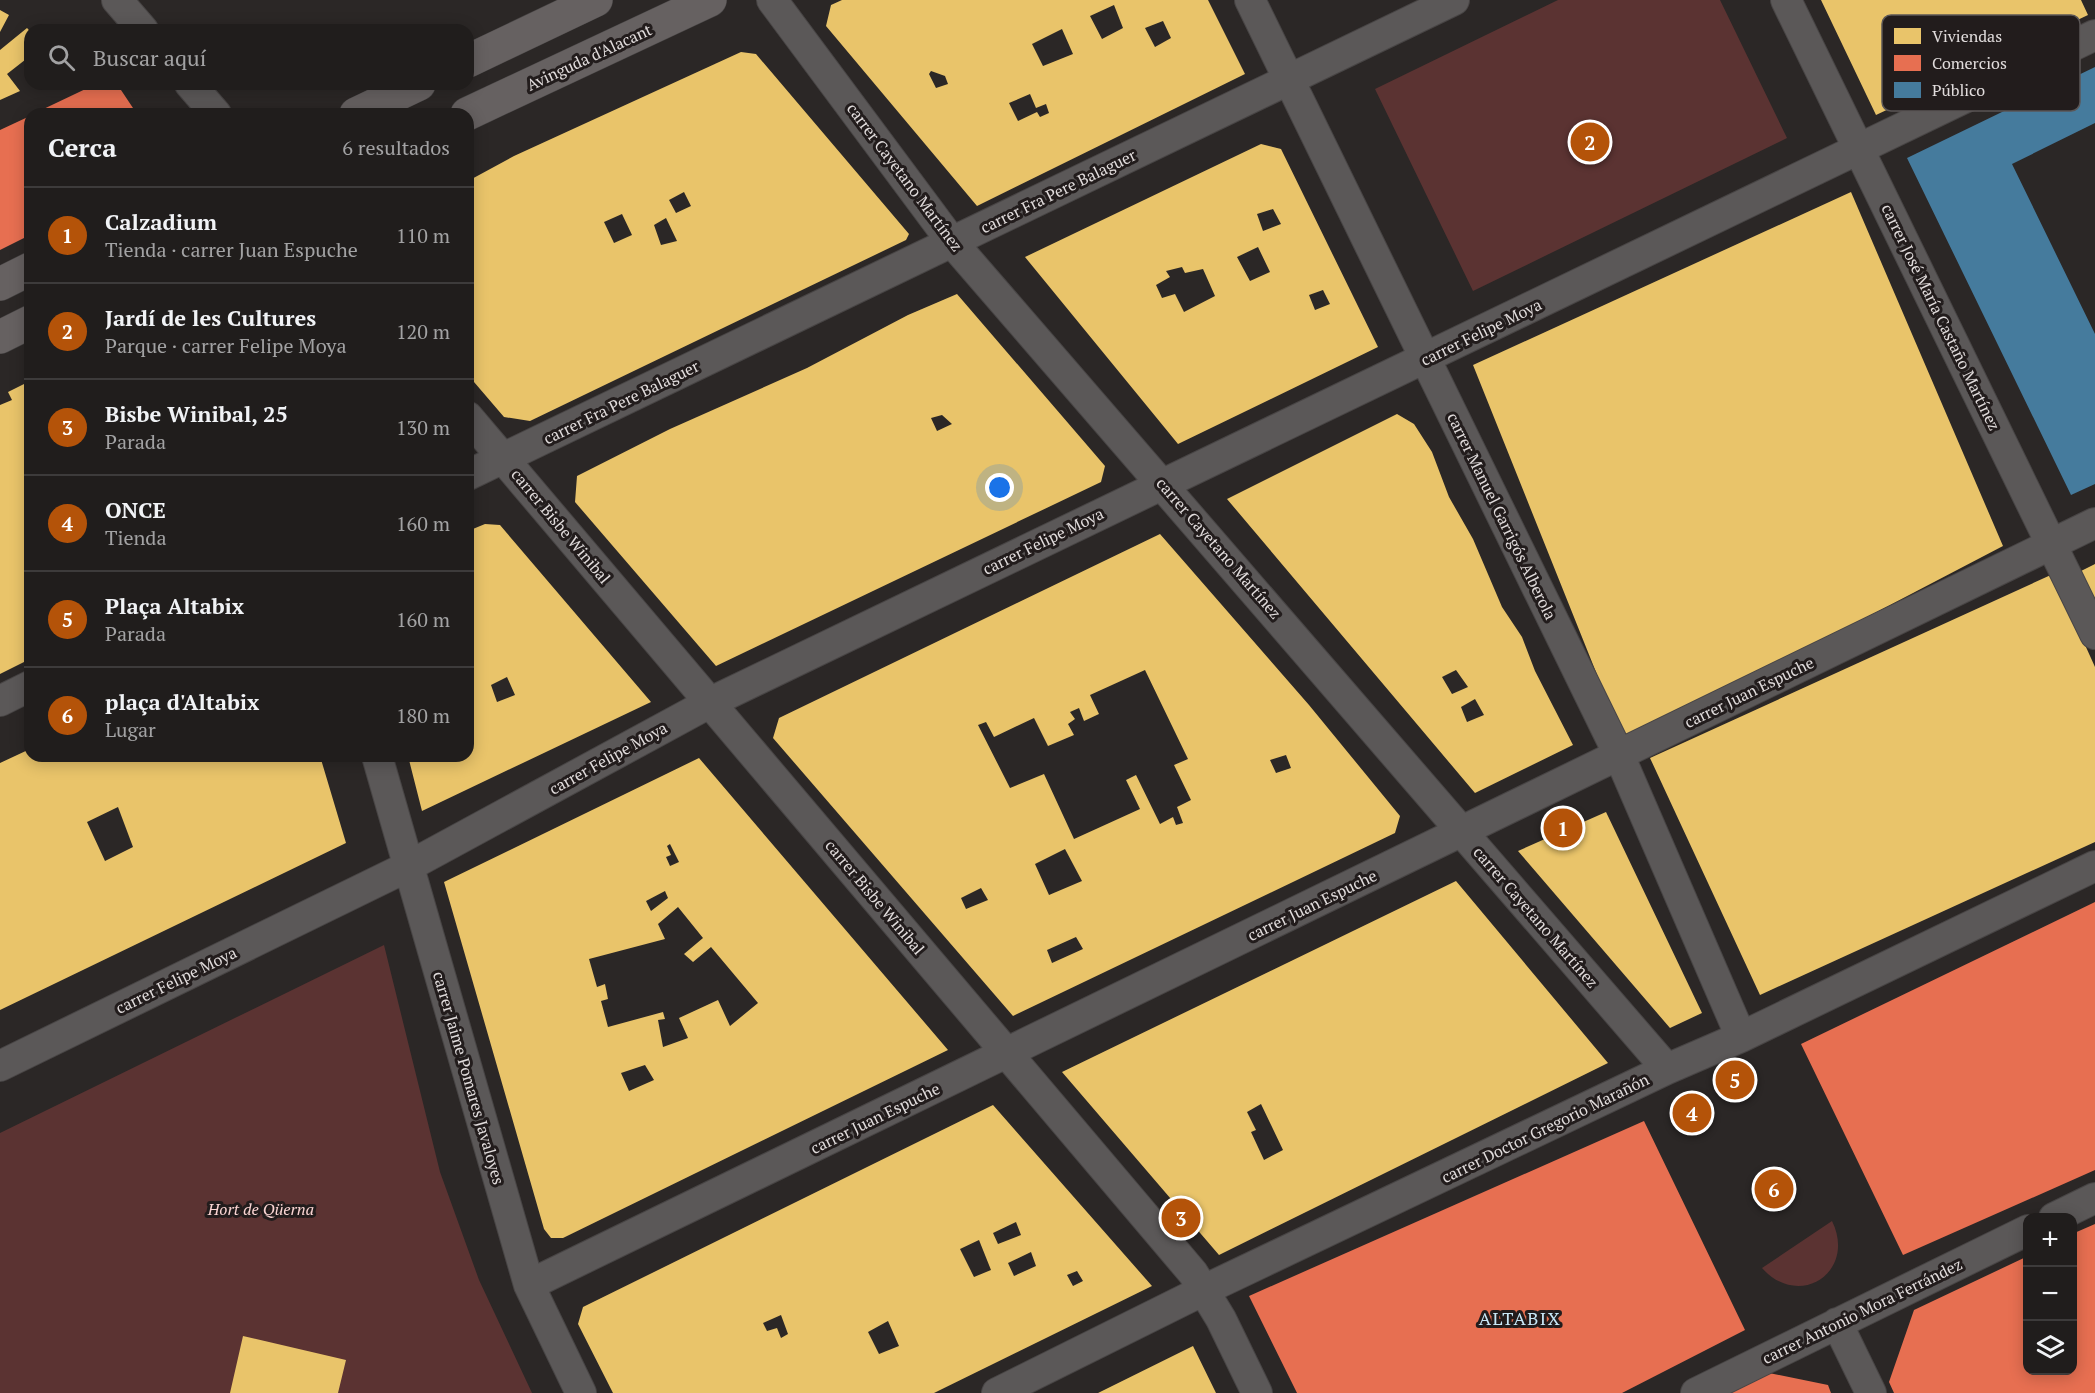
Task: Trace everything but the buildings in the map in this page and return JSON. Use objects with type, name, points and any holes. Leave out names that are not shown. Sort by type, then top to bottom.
[{"type":"main road","points":[[474,58],[596,0]]},
{"type":"main road","name":"Avinguda d'Alacant","points":[[474,111],[710,0]]},
{"type":"main road","points":[[369,108],[406,90]]},
{"type":"main road","points":[[0,284],[24,272]]},
{"type":"main road","points":[[0,337],[24,325]]},
{"type":"street","points":[[117,0],[138,24]]},
{"type":"street","name":"carrer Manuel Garrigós Alberola","points":[[1250,0],[1619,755],[1741,1037]]},
{"type":"street","name":"carrer Fra Pere Balaguer","points":[[474,473],[1454,0]]},
{"type":"street","name":"carrer José María Castaño Martínez","points":[[1786,0],[2095,634]]},
{"type":"street","name":"carrer Cayetano Martínez","points":[[779,8],[952,242],[1163,483],[1667,1069]]},
{"type":"street","name":"carrer Felipe Moya","points":[[2080,42],[2095,35]]},
{"type":"street","points":[[195,90],[211,108]]},
{"type":"street","name":"carrer Felipe Moya","points":[[0,1066],[409,866],[711,702],[1936,111]]},
{"type":"street","name":"carrer Bisbe Winibal","points":[[474,424],[1193,1273],[1257,1393]]},
{"type":"street","name":"carrer Juan Espuche","points":[[529,1285],[1008,1054],[2095,523]]},
{"type":"street","points":[[0,701],[24,689]]},
{"type":"street","name":"carrer Jaime Pomares Javaloyes","points":[[379,762],[529,1285],[581,1393]]},
{"type":"street","name":"carrer Doctor Gregorio Marañón","points":[[997,1393],[1204,1290],[1667,1069],[1741,1037],[2095,866]]},
{"type":"street","points":[[2064,1213],[2095,1198]]},
{"type":"street","name":"carrer Antonio Mora Ferrández","points":[[1696,1393],[2023,1232]]},
{"type":"street","points":[[1837,1323],[1871,1393]]},
{"type":"green space","points":[[1558,0],[1720,0],[1787,138],[1473,291],[1375,89]]},
{"type":"green space","name":"Hort de Qüerna","points":[[384,945],[440,1172],[479,1280],[532,1393],[0,1393],[0,1133]]},
{"type":"green space","points":[[1832,1221],[1838,1239],[1837,1256],[1831,1269],[1820,1279],[1807,1285],[1792,1286],[1777,1280],[1762,1268]]},
{"type":"place","name":"Jardí de les Cultures","points":[[1590,142]]},
{"type":"place","name":"Calzadium","points":[[1563,828]]},
{"type":"place","name":"Plaça Altabix","points":[[1735,1080]]},
{"type":"place","name":"ONCE","points":[[1692,1113]]},
{"type":"place","name":"plaça d'Altabix","points":[[1774,1189]]},
{"type":"place","name":"Bisbe Winibal, 25","points":[[1181,1218]]},
{"type":"district","name":"ALTABIX","points":[[1520,1319]]}]
